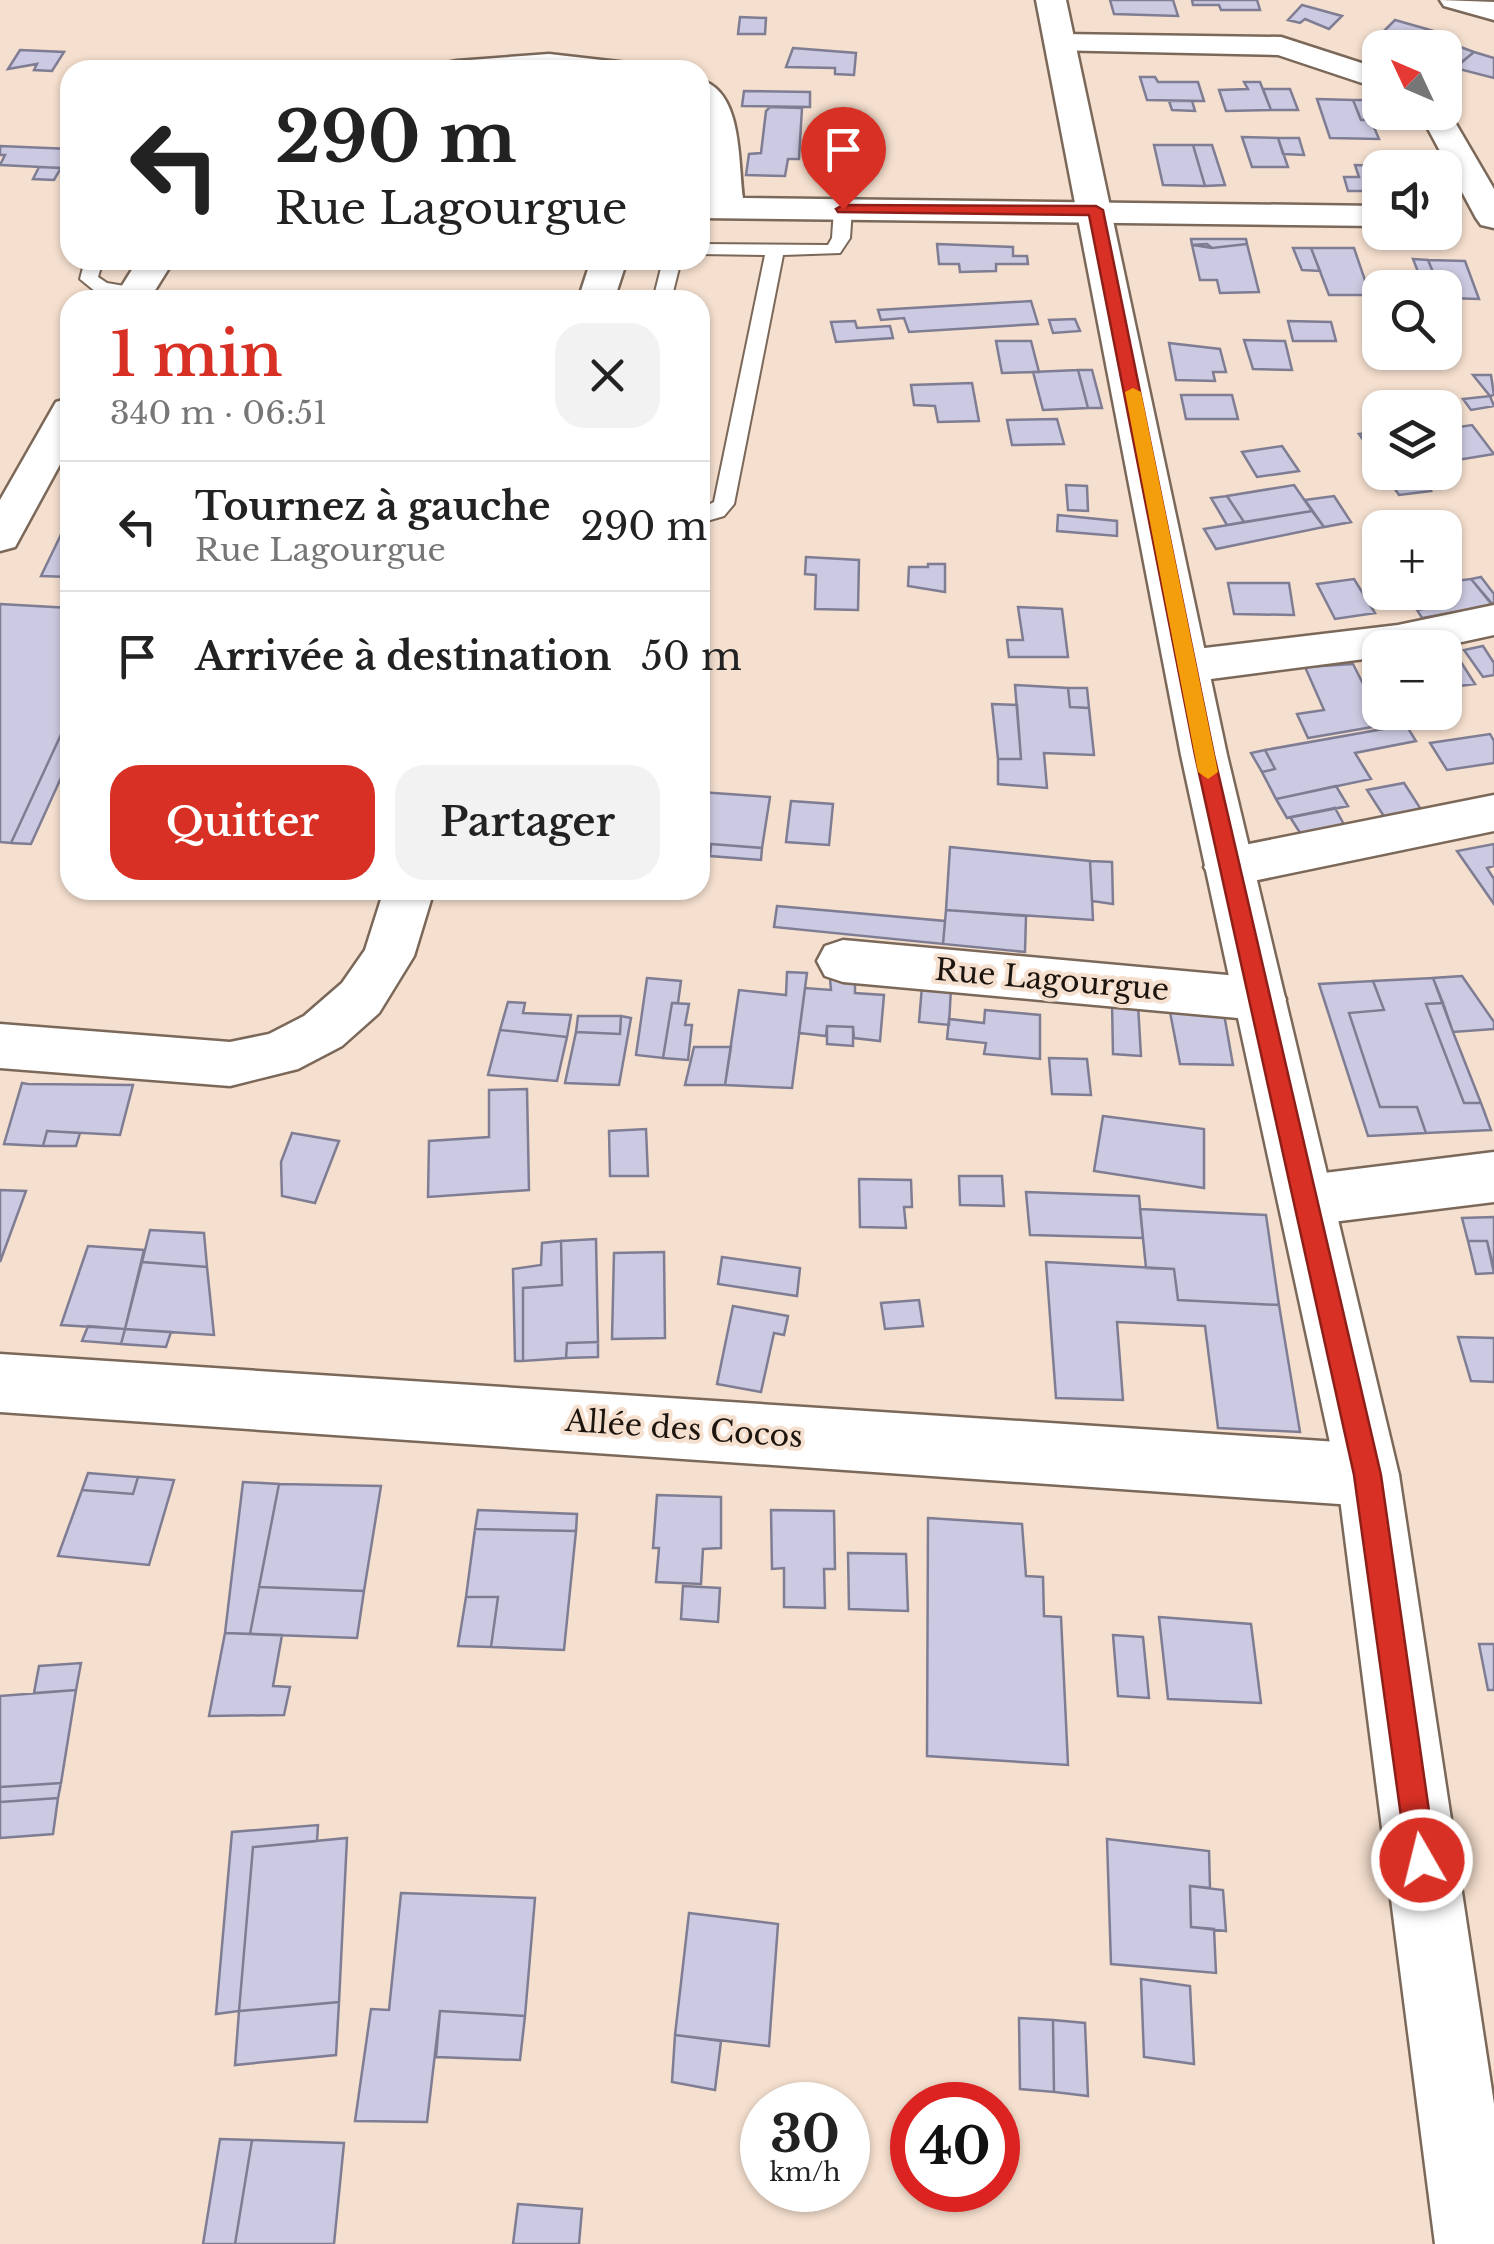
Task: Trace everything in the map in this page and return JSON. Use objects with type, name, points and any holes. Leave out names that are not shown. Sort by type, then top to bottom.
[{"type":"street","points":[[1455,0],[1494,12]]},
{"type":"street","points":[[1362,74],[1281,46],[1056,22],[1229,867],[1368,1475],[1475,2244]]},
{"type":"street","points":[[710,99],[715,112],[714,208],[1362,216]]},
{"type":"street","points":[[1443,130],[1483,218]]},
{"type":"street","points":[[0,537],[60,428]]},
{"type":"street","points":[[1188,666],[1398,640],[1494,620]]},
{"type":"street","points":[[1229,867],[1494,813]]},
{"type":"street","points":[[0,1046],[230,1064],[267,1060],[314,1038],[372,984],[389,954],[406,900]]},
{"type":"street","name":"Rue Lagourgue","points":[[844,961],[1260,999]]},
{"type":"street","points":[[1308,1200],[1494,1177]]},
{"type":"street","name":"Allée des Cocos","points":[[0,1383],[1368,1475]]},
{"type":"lane","points":[[710,248],[834,249],[841,238],[843,209]]},
{"type":"lane","points":[[710,514],[724,504],[775,250]]},
{"type":"lane","points":[[91,270],[88,280],[110,290]]},
{"type":"building","points":[[1110,0],[1173,0],[1178,16],[1114,14]]},
{"type":"building","points":[[1192,0],[1257,0],[1260,10],[1221,10],[1219,5],[1193,5]]},
{"type":"building","points":[[1302,5],[1342,16],[1329,29],[1305,19],[1300,23],[1288,20]]},
{"type":"building","points":[[740,17],[766,18],[765,34],[738,34]]},
{"type":"building","points":[[1395,20],[1430,30],[1385,30]]},
{"type":"building","points":[[793,48],[856,53],[854,75],[835,74],[835,68],[786,67]]},
{"type":"building","points":[[1462,48],[1474,52],[1463,61]]},
{"type":"building","points":[[20,50],[64,52],[52,71],[34,70],[37,64],[8,69]]},
{"type":"building","points":[[1474,52],[1494,58],[1494,78],[1462,70],[1462,62]]},
{"type":"building","points":[[1140,77],[1155,77],[1158,82],[1198,82],[1204,101],[1147,100]]},
{"type":"building","points":[[1244,82],[1260,82],[1271,110],[1226,111],[1219,90],[1248,89]]},
{"type":"building","points":[[1263,89],[1290,89],[1298,110],[1271,110]]},
{"type":"building","points":[[744,91],[810,92],[810,107],[742,106]]},
{"type":"building","points":[[1317,99],[1353,100],[1362,130],[1375,130],[1379,139],[1330,138]]},
{"type":"building","points":[[1353,100],[1362,100],[1361,120]]},
{"type":"building","points":[[1169,101],[1192,101],[1195,111],[1172,110]]},
{"type":"building","points":[[770,107],[802,108],[799,159],[788,159],[785,176],[746,175],[749,154],[761,153],[766,111]]},
{"type":"building","points":[[1242,137],[1278,138],[1288,167],[1252,167]]},
{"type":"building","points":[[1278,138],[1299,138],[1304,155],[1283,154]]},
{"type":"building","points":[[1154,145],[1193,145],[1205,186],[1163,185]]},
{"type":"building","points":[[1193,145],[1212,145],[1225,185],[1205,186]]},
{"type":"building","points":[[0,146],[60,149],[60,168],[0,165],[5,155],[0,155]]},
{"type":"building","points":[[1355,165],[1362,165],[1362,191],[1348,191],[1344,177],[1359,177]]},
{"type":"building","points":[[39,167],[60,168],[54,180],[33,179]]},
{"type":"building","points":[[1191,239],[1246,239],[1247,244],[1212,248],[1192,245]]},
{"type":"building","points":[[937,244],[1013,247],[1013,256],[1027,256],[1028,264],[996,264],[996,271],[960,272],[959,264],[939,264]]},
{"type":"building","points":[[1207,244],[1212,248],[1247,244],[1259,292],[1220,293],[1217,280],[1200,280],[1192,245]]},
{"type":"building","points":[[1293,248],[1311,248],[1320,271],[1302,270]]},
{"type":"building","points":[[1311,248],[1354,248],[1362,272],[1362,295],[1329,295]]},
{"type":"building","points":[[1413,259],[1428,260],[1432,270],[1417,270]]},
{"type":"building","points":[[1428,260],[1465,261],[1479,299],[1462,298],[1462,270],[1432,270]]},
{"type":"building","points":[[1031,301],[1038,324],[909,332],[904,318],[881,320],[878,310]]},
{"type":"building","points":[[1075,319],[1080,331],[1053,333],[1049,320]]},
{"type":"building","points":[[855,321],[857,328],[890,326],[893,338],[836,342],[831,322]]},
{"type":"building","points":[[1288,321],[1331,322],[1336,341],[1293,341]]},
{"type":"building","points":[[1244,340],[1285,341],[1292,370],[1253,369]]},
{"type":"building","points":[[996,341],[1031,341],[1039,372],[1002,373]]},
{"type":"building","points":[[1169,343],[1220,349],[1226,372],[1213,372],[1215,381],[1176,380]]},
{"type":"building","points":[[1078,370],[1092,370],[1102,408],[1088,408]]},
{"type":"building","points":[[1078,370],[1088,408],[1043,410],[1033,372]]},
{"type":"building","points":[[1473,375],[1491,375],[1494,395],[1490,396]]},
{"type":"building","points":[[972,383],[979,421],[938,422],[935,406],[914,405],[911,385]]},
{"type":"building","points":[[1181,395],[1232,395],[1238,419],[1186,419]]},
{"type":"building","points":[[1490,396],[1494,406],[1471,410],[1463,399]]},
{"type":"building","points":[[1057,419],[1064,444],[1012,445],[1007,420]]},
{"type":"building","points":[[1472,425],[1494,454],[1462,459],[1462,426]]},
{"type":"building","points":[[1282,446],[1299,471],[1257,477],[1242,452]]},
{"type":"building","points":[[1066,485],[1087,486],[1088,511],[1068,510]]},
{"type":"building","points":[[1294,485],[1312,511],[1244,522],[1227,496]]},
{"type":"building","points":[[1396,490],[1431,491],[1399,495]]},
{"type":"building","points":[[1227,496],[1244,522],[1227,525],[1211,498]]},
{"type":"building","points":[[1334,496],[1351,522],[1324,527],[1305,500]]},
{"type":"building","points":[[1312,511],[1324,527],[1216,549],[1204,529]]},
{"type":"building","points":[[1058,515],[1117,521],[1117,536],[1057,531]]},
{"type":"building","points":[[60,537],[60,577],[41,576]]},
{"type":"building","points":[[806,557],[859,560],[858,610],[815,609],[816,575],[805,574]]},
{"type":"building","points":[[945,564],[945,592],[908,586],[909,567]]},
{"type":"building","points":[[1481,577],[1494,594],[1494,606],[1471,579]]},
{"type":"building","points":[[1354,579],[1362,592],[1362,610],[1375,613],[1335,619],[1317,584]]},
{"type":"building","points":[[1471,579],[1493,606],[1422,618],[1417,610],[1462,610],[1462,580]]},
{"type":"building","points":[[1228,583],[1289,583],[1294,615],[1234,614]]},
{"type":"building","points":[[0,604],[60,607],[60,737],[11,843],[0,842]]},
{"type":"building","points":[[1018,607],[1062,609],[1068,657],[1009,657],[1007,640],[1023,640]]},
{"type":"building","points":[[1483,646],[1494,663],[1494,675],[1483,677],[1464,650]]},
{"type":"building","points":[[1353,664],[1362,682],[1362,729],[1308,738],[1297,714],[1324,710],[1305,667]]},
{"type":"building","points":[[1462,664],[1475,684],[1462,686]]},
{"type":"building","points":[[1015,685],[1068,688],[1070,707],[1089,708],[1094,755],[1044,753],[1047,788],[998,784],[998,759],[1021,759]]},
{"type":"building","points":[[1068,688],[1087,688],[1089,708],[1070,707]]},
{"type":"building","points":[[992,704],[1017,705],[1021,759],[998,759]]},
{"type":"building","points":[[1378,730],[1409,730],[1416,741],[1355,753],[1371,779],[1276,799],[1262,772],[1275,769],[1265,750]]},
{"type":"building","points":[[1490,734],[1494,741],[1494,763],[1447,770],[1430,743]]},
{"type":"building","points":[[60,737],[60,780],[31,844],[11,843]]},
{"type":"building","points":[[1265,750],[1275,769],[1262,772],[1251,753]]},
{"type":"building","points":[[1404,783],[1424,814],[1387,821],[1367,790]]},
{"type":"building","points":[[1336,786],[1348,806],[1287,818],[1276,799]]},
{"type":"building","points":[[710,793],[770,797],[762,848],[711,844],[710,856]]},
{"type":"building","points":[[791,801],[833,804],[829,845],[786,842]]},
{"type":"building","points":[[1335,808],[1347,830],[1304,839],[1290,817]]},
{"type":"building","points":[[711,844],[762,848],[761,860],[710,856]]},
{"type":"building","points":[[1494,844],[1494,866],[1487,868],[1494,879],[1494,904],[1457,851]]},
{"type":"building","points":[[950,847],[1090,861],[1093,920],[946,910]]},
{"type":"building","points":[[1090,861],[1112,862],[1113,904],[1092,901]]},
{"type":"building","points":[[777,906],[945,921],[943,944],[774,927]]},
{"type":"building","points":[[946,910],[1026,916],[1025,952],[943,944]]},
{"type":"building","points":[[787,972],[807,973],[792,1088],[725,1085],[739,990],[786,995]]},
{"type":"building","points":[[1462,976],[1494,1022],[1494,1029],[1453,1032],[1433,978]]},
{"type":"building","points":[[647,978],[681,981],[678,1003],[672,1003],[663,1058],[636,1055]]},
{"type":"building","points":[[1433,978],[1443,1003],[1426,1004],[1464,1103],[1481,1103],[1491,1130],[1426,1133],[1417,1107],[1380,1107],[1349,1013],[1384,1010],[1373,981]]},
{"type":"building","points":[[830,979],[855,981],[855,993],[884,995],[880,1041],[854,1038],[853,1027],[827,1026],[826,1036],[799,1033],[805,988],[831,990]]},
{"type":"building","points":[[1373,981],[1384,1010],[1349,1013],[1380,1107],[1417,1107],[1426,1133],[1368,1136],[1319,984]]},
{"type":"building","points":[[922,986],[951,988],[949,1025],[919,1022]]},
{"type":"building","points":[[508,1002],[525,1003],[523,1013],[571,1015],[567,1037],[500,1030]]},
{"type":"building","points":[[672,1003],[689,1004],[685,1025],[692,1025],[688,1060],[663,1058]]},
{"type":"building","points":[[1112,1003],[1138,1005],[1141,1056],[1113,1054]]},
{"type":"building","points":[[1443,1003],[1481,1103],[1464,1103],[1426,1004]]},
{"type":"building","points":[[985,1010],[1040,1015],[1040,1059],[984,1054],[986,1043],[947,1039],[949,1019],[984,1023]]},
{"type":"building","points":[[1170,1012],[1224,1014],[1233,1065],[1180,1064]]},
{"type":"building","points":[[578,1016],[621,1016],[620,1034],[576,1032]]},
{"type":"building","points":[[621,1016],[631,1018],[619,1085],[565,1083],[576,1032],[620,1034]]},
{"type":"building","points":[[827,1026],[853,1027],[853,1046],[827,1044]]},
{"type":"building","points":[[500,1030],[567,1037],[557,1081],[488,1075]]},
{"type":"building","points":[[694,1047],[731,1047],[725,1085],[685,1085]]},
{"type":"building","points":[[1049,1058],[1087,1059],[1091,1095],[1052,1094]]},
{"type":"building","points":[[22,1083],[133,1085],[120,1135],[47,1131],[43,1146],[4,1144]]},
{"type":"building","points":[[527,1089],[529,1190],[428,1197],[429,1141],[489,1137],[489,1090]]},
{"type":"building","points":[[1103,1116],[1204,1129],[1204,1188],[1094,1171]]},
{"type":"building","points":[[646,1129],[648,1176],[610,1176],[609,1131]]},
{"type":"building","points":[[47,1131],[80,1133],[76,1146],[43,1146]]},
{"type":"building","points":[[292,1133],[339,1141],[315,1203],[282,1196],[281,1162]]},
{"type":"building","points":[[959,1176],[1002,1176],[1004,1206],[960,1205]]},
{"type":"building","points":[[859,1179],[911,1180],[912,1207],[904,1207],[906,1228],[860,1227]]},
{"type":"building","points":[[0,1190],[26,1191],[0,1262]]},
{"type":"building","points":[[1026,1192],[1139,1196],[1143,1238],[1030,1235]]},
{"type":"building","points":[[1140,1209],[1266,1215],[1279,1305],[1178,1300],[1174,1269],[1146,1268]]},
{"type":"building","points":[[1494,1217],[1494,1269],[1487,1241],[1468,1241],[1462,1218]]},
{"type":"building","points":[[150,1230],[204,1233],[207,1267],[142,1262]]},
{"type":"building","points":[[596,1239],[598,1342],[567,1343],[566,1358],[523,1361],[523,1288],[562,1285],[561,1241]]},
{"type":"building","points":[[561,1241],[562,1285],[523,1288],[523,1361],[515,1361],[513,1269],[541,1265],[542,1243]]},
{"type":"building","points":[[1468,1241],[1487,1241],[1494,1273],[1476,1274]]},
{"type":"building","points":[[88,1246],[144,1250],[125,1329],[61,1325]]},
{"type":"building","points":[[664,1252],[665,1338],[612,1339],[614,1253]]},
{"type":"building","points":[[722,1257],[800,1268],[797,1296],[718,1284]]},
{"type":"building","points":[[142,1262],[207,1267],[214,1335],[125,1329]]},
{"type":"building","points":[[1046,1262],[1174,1269],[1178,1300],[1279,1305],[1300,1432],[1218,1428],[1205,1326],[1117,1322],[1123,1400],[1056,1398]]},
{"type":"building","points":[[919,1300],[923,1326],[885,1329],[881,1303]]},
{"type":"building","points":[[733,1306],[788,1316],[784,1335],[774,1333],[761,1392],[717,1384]]},
{"type":"building","points":[[88,1326],[125,1329],[121,1344],[82,1341]]},
{"type":"building","points":[[125,1329],[171,1332],[166,1347],[121,1344]]},
{"type":"building","points":[[1458,1337],[1494,1338],[1494,1382],[1471,1381]]},
{"type":"building","points":[[598,1342],[598,1357],[566,1358],[567,1343]]},
{"type":"building","points":[[88,1473],[138,1477],[133,1494],[82,1490]]},
{"type":"building","points":[[138,1477],[174,1480],[149,1565],[58,1556],[82,1490],[133,1494]]},
{"type":"building","points":[[243,1482],[279,1484],[250,1634],[225,1633]]},
{"type":"building","points":[[279,1484],[381,1486],[364,1591],[259,1587]]},
{"type":"building","points":[[657,1495],[721,1497],[721,1548],[703,1549],[701,1584],[656,1582],[659,1548],[653,1548]]},
{"type":"building","points":[[478,1510],[577,1514],[576,1531],[475,1529]]},
{"type":"building","points":[[771,1510],[834,1511],[835,1569],[824,1569],[825,1608],[784,1607],[784,1568],[772,1569]]},
{"type":"building","points":[[928,1518],[1022,1524],[1026,1576],[1043,1577],[1044,1616],[1061,1617],[1068,1765],[927,1756]]},
{"type":"building","points":[[475,1529],[576,1531],[564,1650],[491,1647],[498,1597],[466,1597]]},
{"type":"building","points":[[848,1553],[906,1554],[908,1611],[849,1609]]},
{"type":"building","points":[[683,1586],[720,1588],[718,1622],[681,1619]]},
{"type":"building","points":[[259,1587],[364,1591],[357,1638],[250,1634]]},
{"type":"building","points":[[466,1597],[498,1597],[491,1647],[458,1646]]},
{"type":"building","points":[[1159,1617],[1251,1624],[1261,1703],[1168,1699]]},
{"type":"building","points":[[225,1633],[282,1635],[273,1686],[290,1687],[284,1715],[209,1716]]},
{"type":"building","points":[[1113,1635],[1143,1637],[1149,1698],[1118,1696]]},
{"type":"building","points":[[1479,1644],[1494,1644],[1494,1690],[1488,1690]]},
{"type":"building","points":[[81,1663],[76,1690],[34,1693],[39,1666]]},
{"type":"building","points":[[76,1690],[61,1783],[0,1787],[0,1696]]},
{"type":"building","points":[[61,1783],[58,1798],[0,1802],[0,1787]]},
{"type":"building","points":[[58,1798],[53,1834],[0,1838],[0,1802]]},
{"type":"building","points":[[318,1825],[317,1841],[253,1847],[239,2011],[216,2014],[232,1832]]},
{"type":"building","points":[[347,1838],[339,2002],[239,2011],[253,1847]]},
{"type":"building","points":[[1107,1839],[1209,1851],[1210,1888],[1190,1886],[1191,1927],[1214,1929],[1216,1973],[1111,1964]]},
{"type":"building","points":[[1190,1886],[1223,1890],[1226,1931],[1191,1927]]},
{"type":"building","points":[[401,1893],[535,1898],[525,2016],[440,2011],[427,2122],[355,2121],[371,2009],[389,2010]]},
{"type":"building","points":[[689,1913],[778,1924],[769,2046],[675,2035]]},
{"type":"building","points":[[1141,1979],[1190,1986],[1194,2064],[1144,2057]]},
{"type":"building","points":[[339,2002],[336,2055],[235,2065],[239,2011]]},
{"type":"building","points":[[440,2011],[525,2016],[520,2060],[436,2057]]},
{"type":"building","points":[[1019,2018],[1053,2020],[1054,2092],[1020,2089]]},
{"type":"building","points":[[1053,2020],[1085,2023],[1088,2096],[1054,2092]]},
{"type":"building","points":[[675,2035],[721,2041],[715,2090],[672,2082]]},
{"type":"building","points":[[220,2139],[252,2140],[235,2244],[203,2244]]},
{"type":"building","points":[[252,2140],[344,2143],[334,2244],[235,2244]]},
{"type":"building","points":[[518,2204],[582,2209],[579,2244],[513,2244]]},
{"type":"slow traffic","points":[[1133,392],[1208,772]]},
{"type":"route","points":[[843,209],[1096,210],[1204,755],[1368,1475],[1422,1860]]}]
